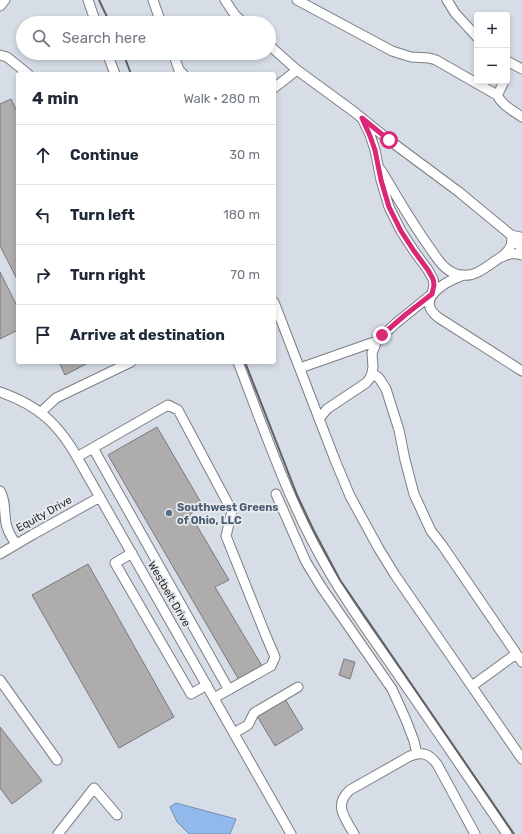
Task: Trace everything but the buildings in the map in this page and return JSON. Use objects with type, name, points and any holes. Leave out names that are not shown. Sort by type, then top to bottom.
[{"type":"street","points":[[0,6],[5,0]]},
{"type":"street","points":[[88,0],[94,16]]},
{"type":"street","points":[[153,0],[159,16]]},
{"type":"street","points":[[225,0],[236,16]]},
{"type":"street","points":[[297,0],[392,51],[412,57],[436,60],[497,94],[499,99],[506,107],[522,117]]},
{"type":"street","points":[[447,0],[454,13],[474,34]]},
{"type":"street","points":[[276,51],[297,70],[459,192],[511,235],[522,249]]},
{"type":"street","points":[[0,55],[7,57],[26,72]]},
{"type":"street","points":[[110,60],[114,72]]},
{"type":"street","points":[[175,60],[181,72]]},
{"type":"street","points":[[510,63],[522,69]]},
{"type":"street","points":[[276,86],[297,70]]},
{"type":"street","points":[[497,94],[503,84]]},
{"type":"street","points":[[362,118],[375,150],[381,180],[389,207],[401,231],[433,279],[434,285],[430,297],[430,309],[435,316],[522,371]]},
{"type":"street","points":[[378,164],[420,234],[441,263],[450,271],[461,276]]},
{"type":"street","points":[[511,235],[522,239]]},
{"type":"street","points":[[499,259],[511,246],[511,235]]},
{"type":"street","points":[[319,420],[327,409],[366,383],[370,378],[373,367],[372,353],[377,341],[395,324],[445,283],[461,276],[472,275],[507,254],[522,255]]},
{"type":"street","points":[[276,307],[350,496],[395,575],[522,759]]},
{"type":"street","points":[[300,368],[377,341]]},
{"type":"street","points":[[40,413],[56,398],[127,364]]},
{"type":"street","points":[[239,364],[294,504],[327,569],[507,834]]},
{"type":"street","points":[[372,372],[379,378],[386,389],[399,430],[414,494],[432,531],[522,662]]},
{"type":"street","name":"Westbelt Drive","points":[[0,392],[18,398],[47,418],[62,435],[77,457],[291,834]]},
{"type":"street","points":[[77,457],[168,405],[178,410],[232,511],[226,536],[275,657],[271,666],[214,698]]},
{"type":"street","points":[[92,448],[229,690]]},
{"type":"street","points":[[0,491],[2,496],[2,504],[6,514],[8,532],[16,544]]},
{"type":"street","points":[[276,494],[306,562],[322,588],[392,689],[406,720],[417,754]]},
{"type":"street","name":"Equity Drive","points":[[0,554],[100,497]]},
{"type":"street","points":[[132,553],[115,563],[191,694],[207,685]]},
{"type":"street","points":[[344,619],[355,612]]},
{"type":"street","points":[[472,686],[516,654]]},
{"type":"street","points":[[0,680],[57,760]]},
{"type":"street","points":[[234,733],[248,724],[254,713],[298,687]]},
{"type":"street","points":[[354,834],[343,815],[341,808],[344,795],[350,790],[410,756],[417,754],[428,755],[437,764],[475,834]]},
{"type":"street","points":[[58,834],[94,788],[117,815]]},
{"type":"shaded area","points":[[2,0],[522,0],[522,834],[0,834],[0,3]]},
{"type":"water","points":[[176,803],[236,819],[230,834],[189,834],[177,822],[170,807]]},
{"type":"railway","points":[[99,0],[107,16]]},
{"type":"railway","points":[[126,60],[130,72]]},
{"type":"railway","points":[[246,364],[297,495],[340,580],[514,834]]},
{"type":"place","name":"Southwest Greens of Ohio, LLC","points":[[169,513]]},
{"type":"route","points":[[382,335],[432,294],[434,290],[433,279],[401,231],[389,207],[381,180],[375,150],[362,118],[389,140]]}]
